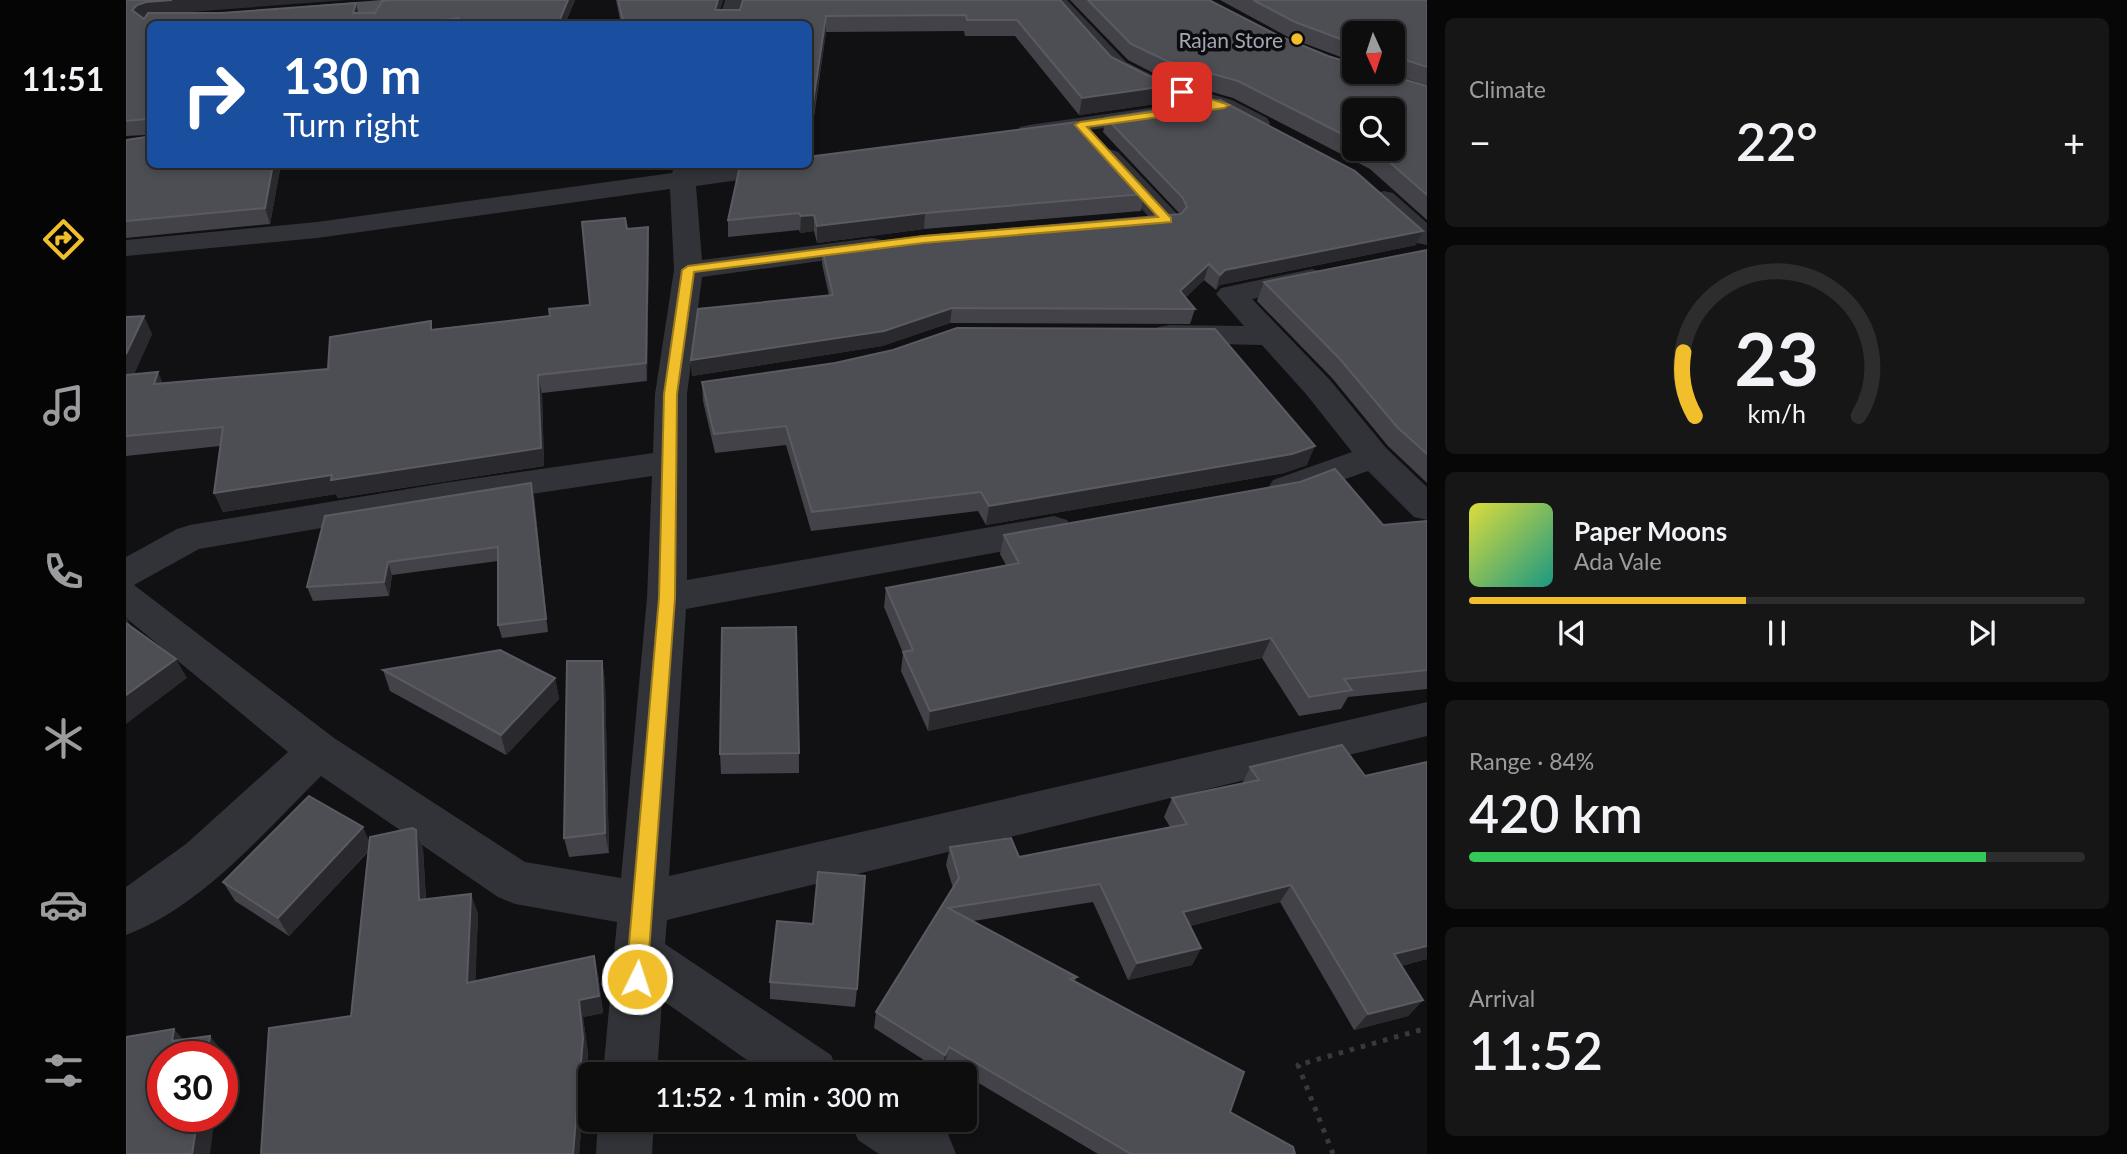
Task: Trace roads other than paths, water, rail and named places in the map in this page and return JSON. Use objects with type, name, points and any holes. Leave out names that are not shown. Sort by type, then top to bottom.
[{"type":"main road","points":[[283,14],[372,16],[461,0]]},
{"type":"street","points":[[730,21],[736,0]]},
{"type":"street","points":[[1056,0],[1118,67],[1154,85],[1224,105],[1280,135]]},
{"type":"street","points":[[1012,134],[1224,105]]},
{"type":"street","points":[[1080,125],[1167,220],[1140,222]]},
{"type":"street","points":[[126,248],[317,230],[685,173],[747,168]]},
{"type":"street","points":[[631,1062],[667,598],[670,461],[684,392],[688,270],[685,173]]},
{"type":"street","points":[[1370,186],[1423,250]]},
{"type":"street","points":[[688,270],[896,243]]},
{"type":"street","points":[[1335,273],[1231,294],[1272,336],[1374,456],[1427,508]]},
{"type":"street","points":[[1140,334],[1272,336]]},
{"type":"street","points":[[1250,494],[1291,487],[1374,456]]},
{"type":"street","points":[[126,574],[190,538],[450,494],[670,461]]},
{"type":"street","points":[[667,598],[1087,523]]},
{"type":"street","points":[[126,597],[318,751],[515,882],[642,904],[1427,719]]},
{"type":"street","points":[[126,913],[159,895],[318,751]]},
{"type":"street","points":[[639,956],[794,1062]]},
{"type":"street","points":[[624,1154],[625,1132]]},
{"type":"street","points":[[896,1132],[928,1154]]},
{"type":"place","name":"Rajan Store","points":[[1297,39]]}]
